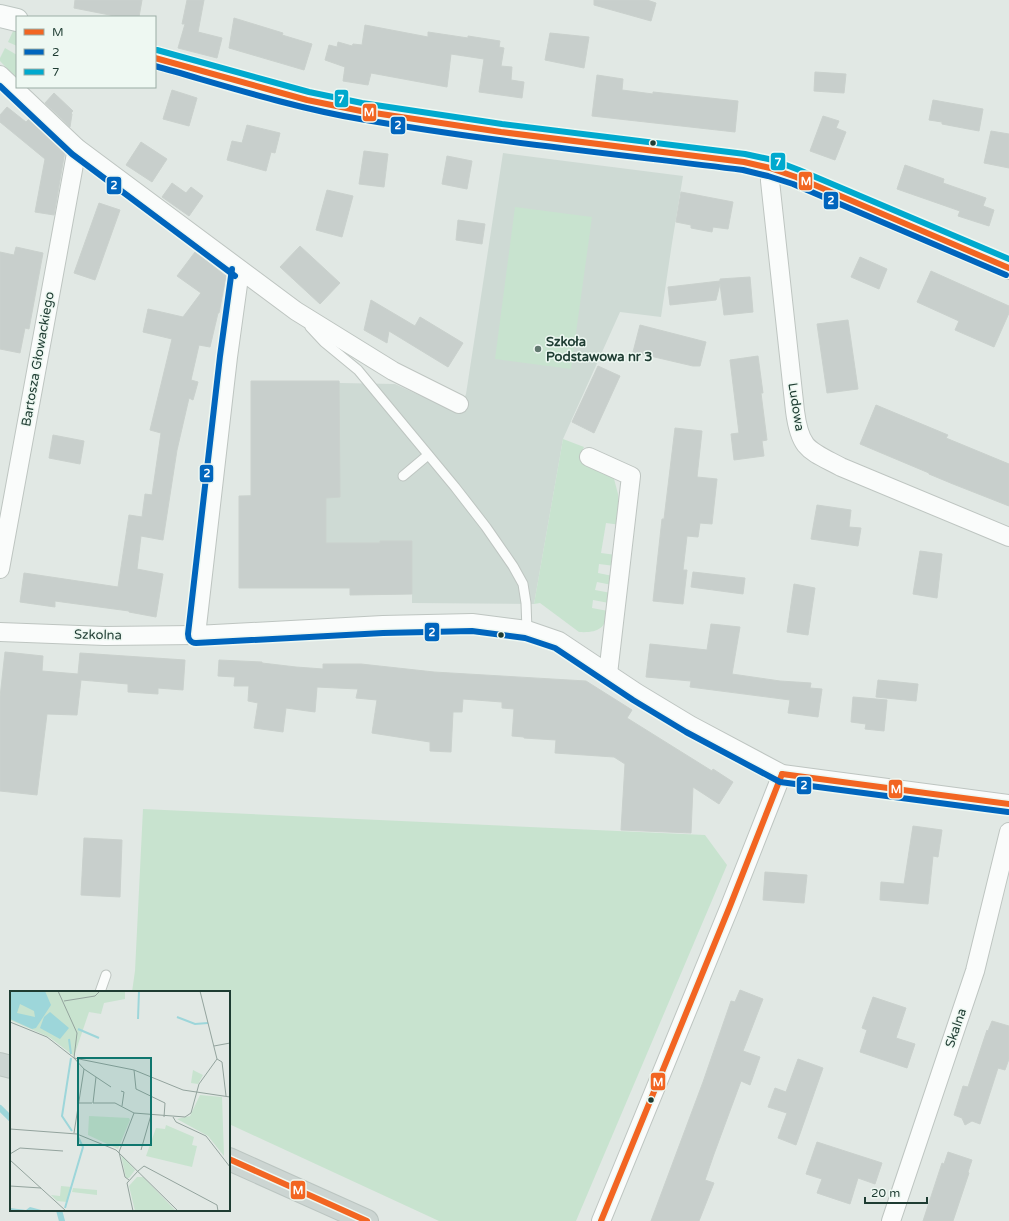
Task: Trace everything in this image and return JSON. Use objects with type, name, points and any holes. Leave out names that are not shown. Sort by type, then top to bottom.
[{"type":"main road","points":[[0,1064],[10,1067]]},
{"type":"main road","points":[[230,1158],[367,1221]]},
{"type":"street","points":[[0,16],[16,20]]},
{"type":"street","points":[[156,58],[307,100],[361,111],[516,134],[744,162],[770,168],[796,177],[1009,268]]},
{"type":"street","points":[[0,75],[16,85]]},
{"type":"street","points":[[25,91],[77,148],[296,311],[393,371],[459,404]]},
{"type":"street","name":"Bartosza Głowackiego","points":[[0,569],[77,148]]},
{"type":"street","name":"Ludowa","points":[[770,168],[770,181],[796,424],[803,442],[814,454],[841,467],[1009,537]]},
{"type":"street","points":[[196,635],[228,357],[240,270]]},
{"type":"street","points":[[589,457],[631,476],[608,674]]},
{"type":"street","name":"Szkolna","points":[[0,632],[105,636],[196,635],[383,624],[472,623],[528,630],[559,641],[637,693],[690,725],[782,774]]},
{"type":"street","points":[[601,1221],[730,906],[782,774],[1009,804]]},
{"type":"street","name":"Skalna","points":[[891,1221],[975,971],[1009,832]]},
{"type":"lane","points":[[296,311],[324,342],[358,370],[477,515],[513,566],[523,584],[528,630]]},
{"type":"lane","points":[[403,476],[428,455]]},
{"type":"lane","points":[[100,991],[106,975]]},
{"type":"shaded area","name":"Szkoła Podstawowa nr 3","points":[[503,153],[683,176],[661,317],[620,312],[563,439],[534,604],[412,603],[412,594],[350,595],[350,588],[239,588],[239,496],[251,495],[251,381],[339,381],[340,383],[395,384],[458,413],[466,394]]},
{"type":"green space","points":[[14,29],[16,30],[16,46],[8,42]]},
{"type":"green space","points":[[5,48],[16,54],[16,78],[0,61]]},
{"type":"green space","points":[[515,207],[592,217],[571,369],[495,359]]},
{"type":"green space","points":[[563,439],[584,447],[579,459],[613,475],[618,494],[621,525],[606,523],[601,553],[616,555],[615,566],[599,564],[598,573],[613,576],[612,585],[597,582],[595,590],[611,593],[609,603],[593,600],[592,608],[608,611],[607,617],[600,629],[591,632],[579,632],[540,603],[534,604]]},
{"type":"green space","points":[[143,809],[705,835],[727,865],[576,1221],[439,1221],[230,1124],[230,991],[132,991],[135,971]]},
{"type":"building","points":[[75,0],[142,0],[139,16],[115,16],[74,8]]},
{"type":"building","points":[[187,0],[204,0],[198,32],[222,38],[217,58],[178,48],[185,24],[182,24]]},
{"type":"building","points":[[594,0],[647,0],[656,3],[651,21],[594,5]]},
{"type":"building","points":[[234,18],[283,33],[282,35],[312,44],[304,70],[229,48]]},
{"type":"building","points":[[365,25],[428,37],[428,32],[500,41],[499,47],[504,48],[501,66],[512,67],[511,80],[524,82],[522,98],[479,92],[484,59],[451,54],[447,87],[371,73],[368,85],[343,81],[345,67],[325,60],[329,45],[337,47],[338,42],[352,46],[353,44],[362,45]]},
{"type":"building","points":[[550,33],[589,37],[584,68],[545,60]]},
{"type":"building","points":[[815,72],[846,74],[844,93],[814,91]]},
{"type":"building","points":[[597,75],[623,79],[622,90],[738,101],[735,132],[592,116]]},
{"type":"building","points":[[172,90],[197,98],[189,126],[163,119]]},
{"type":"building","points":[[54,93],[73,111],[71,113],[70,127],[45,103]]},
{"type":"building","points":[[933,100],[983,109],[979,131],[929,120]]},
{"type":"building","points":[[7,107],[26,122],[30,118],[65,151],[54,215],[35,212],[45,159],[0,122],[0,115]]},
{"type":"building","points":[[823,116],[839,121],[836,128],[846,132],[835,160],[810,151]]},
{"type":"building","points":[[247,125],[280,133],[275,153],[271,152],[266,171],[227,160],[232,141],[242,143]]},
{"type":"building","points":[[991,131],[1009,134],[1009,168],[984,163]]},
{"type":"building","points":[[141,142],[167,159],[152,182],[126,165]]},
{"type":"building","points":[[364,151],[388,154],[384,187],[359,184]]},
{"type":"building","points":[[447,156],[472,161],[467,189],[442,184]]},
{"type":"building","points":[[905,165],[944,179],[943,183],[986,198],[983,206],[994,210],[989,226],[958,216],[960,211],[897,189]]},
{"type":"building","points":[[172,183],[186,193],[191,187],[203,196],[189,216],[162,197]]},
{"type":"building","points":[[327,190],[353,196],[342,237],[316,230]]},
{"type":"building","points":[[681,192],[733,202],[728,229],[713,227],[712,232],[691,228],[691,225],[676,222]]},
{"type":"building","points":[[99,203],[120,210],[95,280],[74,273]]},
{"type":"building","points":[[458,220],[485,224],[482,244],[456,240]]},
{"type":"building","points":[[300,246],[340,283],[320,304],[280,267]]},
{"type":"building","points":[[16,247],[43,253],[29,329],[25,328],[20,353],[0,349],[0,252],[14,255]]},
{"type":"building","points":[[195,252],[226,276],[219,313],[210,347],[199,345],[191,380],[198,382],[193,400],[189,398],[177,450],[163,540],[141,536],[137,569],[163,574],[156,617],[129,611],[55,601],[55,607],[20,602],[24,573],[118,587],[129,515],[142,517],[145,494],[152,495],[161,433],[150,430],[172,339],[143,332],[148,309],[183,317],[201,293],[177,276]]},
{"type":"building","points":[[860,257],[887,269],[879,289],[851,277]]},
{"type":"building","points":[[931,271],[1009,306],[1009,313],[994,347],[955,330],[959,321],[917,302]]},
{"type":"building","points":[[750,277],[753,312],[724,315],[720,284],[716,300],[670,305],[668,287],[720,281],[720,279]]},
{"type":"building","points":[[371,300],[415,326],[420,317],[463,343],[448,367],[389,331],[387,343],[364,330]]},
{"type":"building","points":[[848,320],[858,389],[827,393],[817,324]]},
{"type":"building","points":[[640,325],[706,342],[700,366],[693,366],[633,352]]},
{"type":"building","points":[[758,356],[767,440],[762,441],[764,456],[734,460],[731,434],[739,433],[730,360]]},
{"type":"building","points":[[598,366],[620,376],[594,433],[572,422]]},
{"type":"building","points":[[251,381],[339,381],[340,497],[326,498],[326,543],[380,543],[380,541],[412,541],[412,594],[350,595],[350,588],[239,588],[239,496],[251,496]]},
{"type":"building","points":[[876,405],[948,435],[946,438],[1009,464],[1009,506],[953,484],[860,444]]},
{"type":"building","points":[[675,428],[702,431],[697,477],[717,479],[712,524],[700,523],[698,537],[687,536],[683,570],[687,570],[683,604],[653,601],[662,519],[664,519]]},
{"type":"building","points":[[53,435],[84,441],[80,464],[49,458]]},
{"type":"building","points":[[817,505],[851,510],[849,527],[861,528],[858,546],[811,539]]},
{"type":"building","points":[[920,551],[942,554],[937,598],[913,594]]},
{"type":"building","points":[[693,572],[745,578],[743,594],[691,587]]},
{"type":"building","points":[[794,584],[815,588],[808,635],[787,632]]},
{"type":"building","points":[[711,624],[740,627],[732,674],[780,681],[811,683],[810,688],[822,689],[818,717],[788,713],[790,700],[690,687],[691,681],[646,677],[650,644],[707,650]]},
{"type":"building","points":[[5,652],[43,656],[42,671],[78,674],[80,653],[185,660],[183,690],[158,688],[158,694],[128,692],[128,684],[81,680],[77,715],[47,714],[37,795],[0,791],[0,697]]},
{"type":"building","points":[[219,660],[262,662],[323,669],[323,664],[361,664],[434,672],[586,681],[632,710],[627,718],[712,771],[713,769],[733,782],[719,804],[693,787],[691,833],[621,830],[625,764],[614,757],[555,753],[556,740],[512,736],[514,709],[502,708],[502,702],[463,699],[462,712],[453,712],[451,752],[430,751],[430,742],[372,733],[377,700],[356,698],[358,689],[317,687],[315,712],[286,708],[283,732],[254,728],[258,703],[248,701],[249,686],[234,686],[235,677],[218,676]]},
{"type":"building","points":[[878,680],[918,684],[916,701],[876,697]]},
{"type":"building","points":[[853,697],[887,700],[884,731],[865,729],[866,724],[851,722]]},
{"type":"building","points":[[913,826],[942,830],[938,857],[933,856],[928,904],[880,900],[881,882],[904,884]]},
{"type":"building","points":[[84,838],[122,840],[120,897],[81,895]]},
{"type":"building","points":[[765,872],[807,875],[804,903],[763,900]]},
{"type":"building","points":[[740,990],[763,999],[743,1051],[760,1057],[750,1085],[741,1081],[714,1154],[705,1180],[714,1183],[699,1221],[651,1221],[703,1082],[731,1001],[735,1002]]},
{"type":"building","points":[[873,997],[906,1008],[896,1038],[915,1044],[907,1068],[860,1052],[867,1030],[862,1028]]},
{"type":"building","points":[[992,1021],[1009,1026],[1009,1059],[1005,1070],[998,1068],[980,1124],[972,1121],[965,1125],[962,1118],[954,1115],[963,1086],[968,1087],[987,1030],[988,1031]]},
{"type":"building","points":[[798,1059],[823,1068],[796,1145],[778,1138],[787,1113],[768,1107],[775,1088],[786,1092]]},
{"type":"building","points":[[817,1142],[882,1163],[875,1184],[858,1178],[850,1204],[817,1193],[822,1179],[806,1174]]},
{"type":"building","points":[[948,1152],[972,1160],[953,1221],[923,1221],[942,1163],[944,1164]]},
{"type":"waterway","points":[[0,1108],[10,1118]]},
{"type":"waterway","points":[[59,1211],[62,1221]]},
{"type":"transit line","name":"7","points":[[157,50],[309,92],[362,103],[502,124],[745,154],[773,160],[1009,259]]},
{"type":"transit line","name":"M","points":[[156,58],[307,100],[361,111],[501,132],[744,162],[770,168],[796,177],[1009,268]]},
{"type":"transit line","name":"2","points":[[156,66],[282,102],[360,119],[503,141],[743,170],[768,176],[793,184],[1006,275]]},
{"type":"transit line","name":"2","points":[[0,86],[72,154],[235,276]]},
{"type":"transit line","name":"2","points":[[232,269],[220,356],[188,634],[191,641],[196,643],[383,633],[472,631],[525,638],[555,648],[633,700],[686,732],[780,782],[1008,812]]},
{"type":"transit line","name":"M","points":[[782,774],[1009,804]]},
{"type":"transit line","name":"M","points":[[601,1221],[730,906],[782,774]]},
{"type":"transit line","name":"M","points":[[230,1159],[367,1221]]},
{"type":"place","name":"Szkoła Podstawowa nr 3","points":[[538,349]]}]
